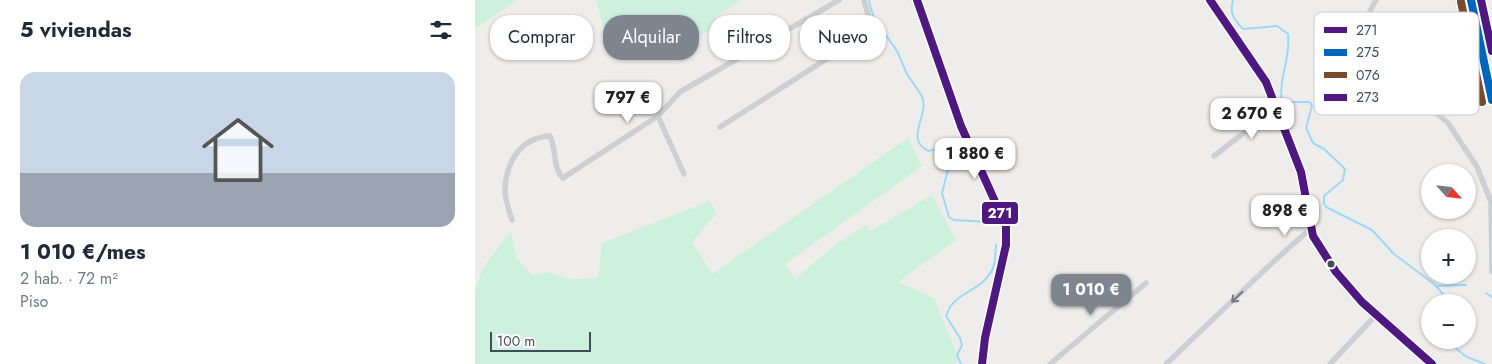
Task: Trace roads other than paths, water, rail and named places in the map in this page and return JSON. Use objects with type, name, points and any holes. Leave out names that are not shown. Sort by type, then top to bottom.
[{"type":"main road","points":[[1209,0],[1260,71],[1277,107],[1301,172],[1310,229],[1336,272],[1376,316],[1432,364]]},
{"type":"main road","points":[[1479,38],[1492,100]]},
{"type":"street","points":[[511,220],[505,191],[513,156],[518,150],[542,137],[550,136],[554,145],[557,172],[563,178],[658,116],[680,92],[839,0]]},
{"type":"street","points":[[720,127],[872,30],[864,0]]},
{"type":"street","points":[[917,0],[961,126],[1006,226],[1006,245],[985,338],[982,364]]},
{"type":"street","points":[[1370,12],[1376,0]]},
{"type":"street","points":[[1214,156],[1277,107]]},
{"type":"street","points":[[1438,115],[1448,123],[1477,167],[1491,202],[1492,272]]},
{"type":"street","points":[[658,116],[684,174]]},
{"type":"street","points":[[1166,364],[1272,262],[1310,229]]},
{"type":"street","points":[[1050,364],[1146,283]]},
{"type":"street","points":[[1330,364],[1376,316]]},
{"type":"waterway","points":[[869,0],[873,15],[898,53],[907,74],[922,97],[924,104],[917,134],[918,140],[929,151],[951,145],[950,162],[942,193],[949,217],[954,220],[987,222],[991,225]]},
{"type":"waterway","points":[[1233,0],[1233,16],[1243,29],[1277,26],[1288,34],[1288,52],[1281,93],[1282,102],[1310,102],[1312,106],[1306,128],[1313,143],[1324,149],[1345,169],[1343,180],[1324,196],[1326,207],[1372,230],[1394,254],[1434,284],[1443,294]]},
{"type":"waterway","points":[[961,364],[957,355],[962,345],[960,338],[946,316],[955,301],[976,287],[988,276],[994,265],[996,245]]},
{"type":"waterway","points":[[1436,286],[1466,285]]},
{"type":"waterway","points":[[1486,293],[1492,297]]},
{"type":"waterway","points":[[1457,349],[1467,357],[1485,364]]}]
